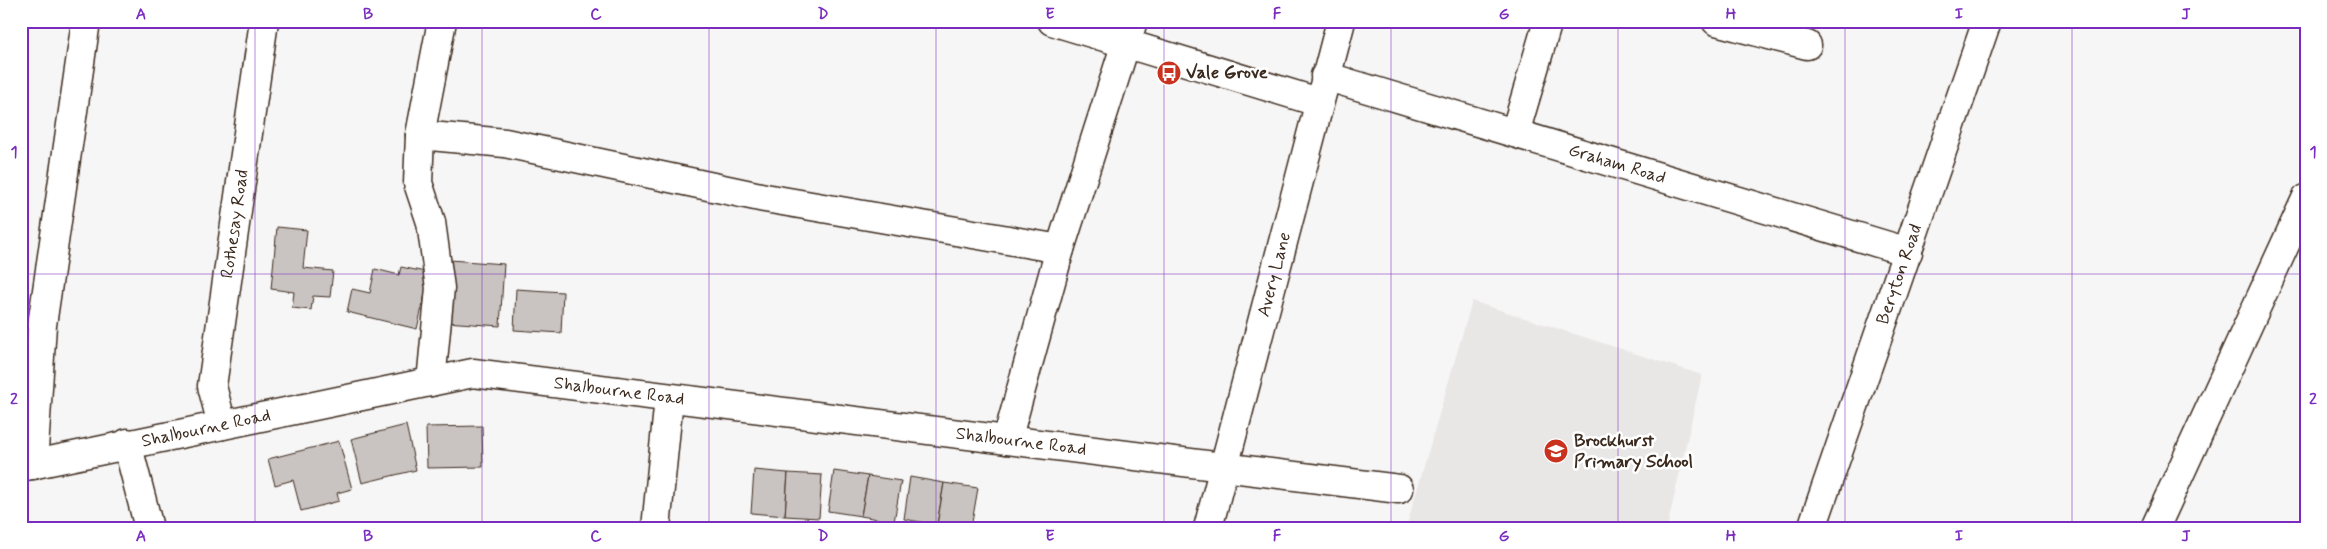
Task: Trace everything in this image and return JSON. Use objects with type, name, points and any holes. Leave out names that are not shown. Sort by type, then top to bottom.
[{"type":"street","points":[[27,466],[42,325],[86,21]]},
{"type":"street","name":"Rothesay Road","points":[[222,425],[212,386],[264,21]]},
{"type":"street","points":[[430,382],[440,288],[431,222],[418,183],[420,135],[442,21]]},
{"type":"street","points":[[1052,21],[1129,32],[1318,102]]},
{"type":"street","name":"Avery Lane","points":[[1208,528],[1318,102],[1341,21]]},
{"type":"street","points":[[1515,133],[1548,21]]},
{"type":"street","points":[[1716,21],[1807,45]]},
{"type":"street","name":"Beryton Road","points":[[1814,528],[1814,522],[1987,21]]},
{"type":"street","points":[[1007,440],[1060,249],[1129,32]]},
{"type":"street","name":"Graham Road","points":[[1325,76],[1908,252]]},
{"type":"street","points":[[420,135],[505,143],[765,198],[1060,249]]},
{"type":"street","points":[[2155,528],[2306,199]]},
{"type":"street","name":"Shalbourne Road","points":[[27,466],[473,373],[1399,489]]},
{"type":"street","points":[[656,528],[668,398]]},
{"type":"street","points":[[126,444],[149,528]]},
{"type":"shaded area","name":"Brockhurst Primary School","points":[[1472,301],[1702,375],[1667,528],[1406,528]]},
{"type":"building","points":[[277,227],[307,230],[303,268],[333,271],[330,297],[313,296],[311,310],[292,308],[294,292],[271,289]]},
{"type":"building","points":[[450,260],[504,264],[500,326],[446,322]]},
{"type":"building","points":[[401,267],[430,273],[417,329],[347,312],[352,289],[370,293],[375,269],[399,275]]},
{"type":"building","points":[[516,289],[563,292],[561,333],[514,330]]},
{"type":"building","points":[[406,425],[416,470],[362,483],[351,439]]},
{"type":"building","points":[[482,426],[483,467],[427,468],[426,427]]},
{"type":"building","points":[[339,441],[352,489],[337,493],[339,501],[301,511],[293,480],[275,485],[268,459]]},
{"type":"building","points":[[754,470],[788,473],[785,516],[751,513]]},
{"type":"building","points":[[834,471],[868,476],[861,516],[828,511]]},
{"type":"building","points":[[788,473],[822,475],[819,518],[785,516]]},
{"type":"building","points":[[868,476],[901,481],[894,522],[861,516]]},
{"type":"building","points":[[910,477],[944,483],[937,525],[904,519]]},
{"type":"building","points":[[944,483],[978,488],[971,528],[937,525]]},
{"type":"place","name":"Vale Grove","points":[[1169,73]]},
{"type":"place","name":"Brockhurst Primary School","points":[[1556,451]]}]
